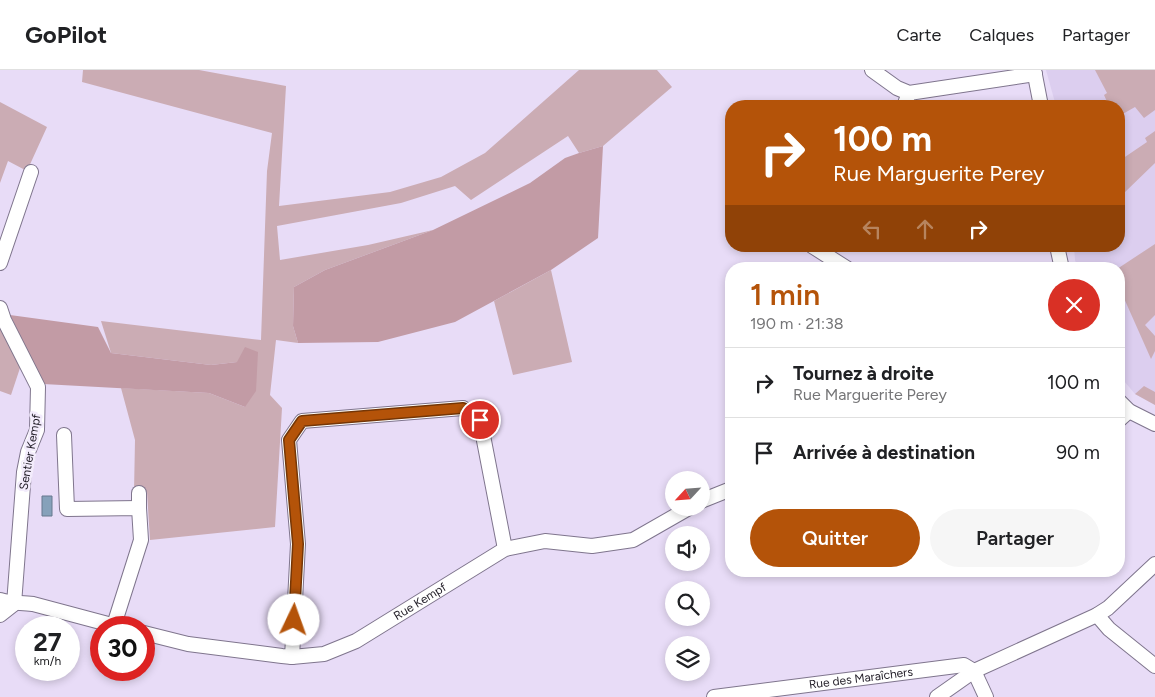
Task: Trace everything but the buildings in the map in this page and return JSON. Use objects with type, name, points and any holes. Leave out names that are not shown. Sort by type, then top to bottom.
[{"type":"street","points":[[872,70],[897,88],[909,93],[1034,72],[1040,100]]},
{"type":"street","points":[[906,100],[909,93]]},
{"type":"street","points":[[0,263],[31,172]]},
{"type":"street","points":[[821,252],[837,262]]},
{"type":"street","name":"Sentier Kempf","points":[[0,308],[4,320],[38,387],[37,430],[28,452],[24,472],[14,604]]},
{"type":"street","points":[[292,657],[298,544],[289,440],[302,421],[463,408],[480,420],[505,549]]},
{"type":"street","points":[[1125,412],[1155,424]]},
{"type":"street","points":[[64,435],[66,508],[139,508]]},
{"type":"street","points":[[710,497],[725,491]]},
{"type":"street","points":[[121,616],[141,540],[138,493]]},
{"type":"street","name":"Rue Kempf","points":[[155,636],[188,644],[292,657],[324,654],[356,640],[505,549],[545,541],[592,546],[633,540],[675,516]]},
{"type":"street","points":[[937,697],[974,671],[1097,615],[1108,608],[1155,564]]},
{"type":"street","points":[[0,600],[14,604],[33,604],[90,619]]},
{"type":"street","points":[[0,615],[14,604]]},
{"type":"street","points":[[1097,615],[1109,629],[1155,666]]},
{"type":"street","name":"Rue des Maraîchers","points":[[714,697],[964,665],[974,671]]},
{"type":"street","points":[[974,671],[986,697]]},
{"type":"shaded area","points":[[83,70],[199,70],[286,86],[279,206],[390,192],[441,177],[485,153],[579,70],[657,70],[672,87],[603,146],[579,153],[568,136],[471,200],[455,186],[401,203],[277,226],[280,260],[368,245],[433,230],[325,270],[294,287],[293,326],[298,343],[276,340],[270,395],[282,408],[275,527],[150,540],[147,492],[134,492],[135,440],[121,388],[209,393],[245,407],[237,362],[211,365],[111,353],[101,321],[261,340],[267,171],[272,133],[82,82]]},
{"type":"shaded area","points":[[1046,70],[1155,70],[1155,405],[1135,394],[1125,382],[1125,262],[1076,262],[1075,260],[1074,252],[1125,252],[1125,100],[1054,100]]},
{"type":"shaded area","points":[[1095,70],[1155,70],[1155,110],[1144,118],[1135,107],[1125,113],[1125,100],[1106,100],[1104,95],[1107,93]]},
{"type":"shaded area","points":[[0,102],[47,127],[27,171],[8,161],[0,183]]},
{"type":"shaded area","points":[[1155,131],[1155,163],[1125,192],[1125,157],[1147,142],[1145,138]]},
{"type":"shaded area","points":[[603,146],[598,238],[551,270],[455,322],[378,342],[298,343],[293,326],[294,287],[325,270],[433,230],[530,183],[565,158]]},
{"type":"shaded area","points":[[1155,244],[1155,315],[1145,325],[1155,336],[1155,351],[1151,359],[1125,300],[1125,264]]},
{"type":"shaded area","points":[[551,270],[572,362],[513,375],[494,301]]},
{"type":"shaded area","points":[[10,315],[98,327],[111,353],[211,365],[237,362],[245,347],[258,352],[256,391],[245,407],[209,393],[43,384]]},
{"type":"shaded area","points":[[0,320],[20,368],[11,395],[0,391]]},
{"type":"shaded area","points":[[1144,386],[1155,392],[1155,405],[1135,394]]},
{"type":"water","points":[[42,496],[52,496],[52,516],[42,516]]},
{"type":"route","points":[[294,620],[298,544],[289,440],[302,421],[463,408],[480,420]]}]
